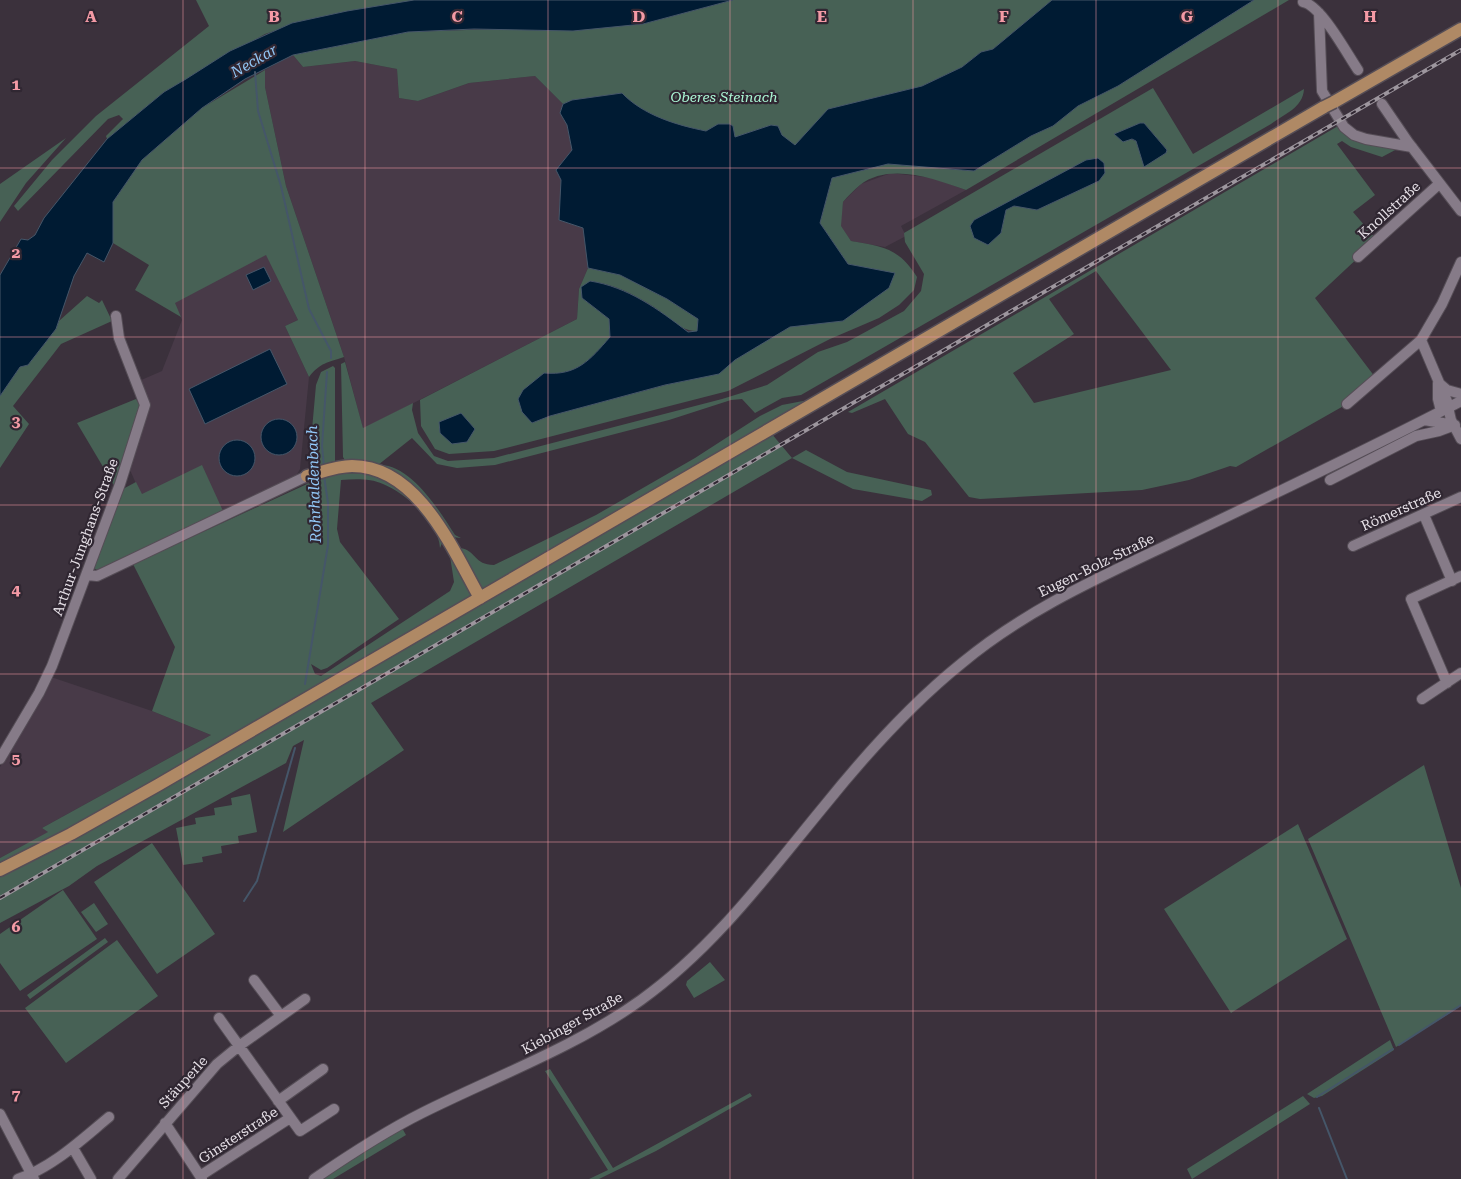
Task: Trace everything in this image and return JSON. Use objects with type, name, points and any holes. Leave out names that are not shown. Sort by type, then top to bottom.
[{"type":"main road","points":[[0,870],[150,790],[1461,29]]},
{"type":"main road","points":[[311,475],[353,466],[380,471],[398,480],[425,505],[440,526],[480,598]]},
{"type":"street","points":[[1303,2],[1309,3],[1318,13],[1358,70]]},
{"type":"street","points":[[1318,13],[1322,91],[1344,127],[1354,135],[1366,139],[1412,147]]},
{"type":"street","name":"Knollstraße","points":[[1382,104],[1438,184],[1461,211]]},
{"type":"street","name":"Knollstraße","points":[[1358,257],[1438,184]]},
{"type":"street","points":[[1347,404],[1421,340],[1442,304],[1461,262]]},
{"type":"street","name":"Arthur-Junghans-Straße","points":[[0,759],[48,674],[87,575],[137,434],[145,405],[119,338],[116,316]]},
{"type":"street","points":[[1421,340],[1438,382],[1438,399],[1453,404]]},
{"type":"street","points":[[1438,382],[1447,390],[1453,404],[1455,425],[1461,439]]},
{"type":"street","name":"Eugen-Bolz-Straße","points":[[801,834],[861,762],[912,708],[960,664],[1014,624],[1061,596],[1453,404]]},
{"type":"street","points":[[1422,420],[1434,420],[1455,425]]},
{"type":"street","points":[[1330,480],[1416,436],[1455,425]]},
{"type":"street","points":[[87,575],[97,576],[311,475]]},
{"type":"street","name":"Römerstraße","points":[[1352,546],[1461,497]]},
{"type":"street","points":[[1424,515],[1457,578],[1411,598],[1446,683]]},
{"type":"street","points":[[1422,699],[1461,674]]},
{"type":"street","name":"Kiebinger Straße","points":[[314,1179],[391,1130],[563,1047],[640,1001],[714,937],[801,834]]},
{"type":"street","points":[[254,980],[281,1016]]},
{"type":"street","name":"Stäuperle","points":[[118,1179],[217,1064],[305,999]]},
{"type":"street","points":[[219,1018],[300,1131],[334,1109]]},
{"type":"street","points":[[278,1101],[323,1069]]},
{"type":"street","points":[[0,1114],[33,1177]]},
{"type":"street","points":[[18,1179],[33,1177],[73,1148],[109,1117]]},
{"type":"street","name":"Ginsterstraße","points":[[201,1178],[290,1118]]},
{"type":"street","points":[[165,1123],[201,1178]]},
{"type":"street","points":[[73,1148],[91,1179]]},
{"type":"shaded area","points":[[293,55],[303,67],[355,61],[397,69],[399,98],[418,101],[469,83],[535,76],[563,104],[560,113],[567,125],[572,150],[556,170],[561,180],[559,220],[584,228],[588,268],[579,289],[577,319],[363,429],[344,357],[286,186],[265,87],[265,70]]},
{"type":"shaded area","points":[[891,173],[933,178],[966,190],[901,226],[906,236],[885,247],[851,241],[840,226],[843,202],[861,184]]},
{"type":"shaded area","points":[[266,254],[298,320],[285,326],[309,377],[300,469],[296,476],[223,511],[141,495],[130,470],[149,406],[139,381],[162,371],[182,320],[174,303]]},
{"type":"shaded area","points":[[51,677],[152,711],[211,735],[42,828],[49,832],[0,858],[0,767]]},
{"type":"green space","points":[[196,0],[574,0],[496,1],[378,9],[302,23],[265,34],[164,92],[107,139],[106,136],[123,119],[119,115],[108,119],[18,211],[14,206],[52,160],[96,116],[209,26]]},
{"type":"green space","name":"Oberes Steinach","points":[[733,0],[1052,0],[993,49],[981,52],[962,67],[922,86],[874,98],[721,202],[572,100],[563,104],[535,76],[469,83],[418,101],[399,98],[397,69],[355,61],[303,67],[293,55],[408,32],[643,24]]},
{"type":"green space","points":[[1254,0],[1289,0],[966,190],[940,181],[898,174],[872,178],[860,185],[843,202],[841,226],[851,241],[881,247],[896,254],[910,267],[917,277],[914,290],[899,305],[879,318],[830,339],[728,391],[494,451],[449,454],[435,449],[421,426],[420,400],[577,319],[579,289],[588,268],[620,275],[667,299],[698,319],[697,331],[691,331],[680,326],[654,307],[631,294],[607,284],[590,281],[582,298],[609,319],[610,337],[582,365],[565,372],[544,373],[532,423],[550,416],[666,385],[718,374],[735,360],[790,326],[843,321],[894,274],[848,264],[820,223],[832,178],[888,164],[974,171],[1031,136],[1053,126],[1078,106],[1118,86]]},
{"type":"green space","points":[[265,70],[265,87],[286,186],[344,357],[321,366],[309,377],[285,326],[298,320],[266,255],[175,303],[181,317],[135,290],[149,265],[113,243],[113,202],[142,160],[202,108]]},
{"type":"green space","points":[[1153,88],[1193,154],[1304,89],[1303,96],[1297,106],[1271,124],[801,395],[782,398],[755,413],[742,399],[731,400],[669,420],[495,465],[457,468],[437,464],[412,438],[378,465],[390,466],[412,480],[432,501],[455,535],[461,538],[452,537],[424,497],[346,462],[343,457],[341,364],[345,362],[363,428],[413,403],[412,410],[418,433],[434,456],[448,461],[494,458],[722,399],[767,385],[818,352],[847,342],[904,311],[921,291],[924,274],[905,242],[904,233]],"holes":[[[1144,123],[1167,150],[1141,155],[1136,141],[1114,134]],[[1099,181],[1037,210],[1014,206],[1006,210],[1001,233],[974,220],[1020,196]]]},
{"type":"green space","points":[[1338,126],[1343,133],[1357,141],[1399,148],[1382,157],[1351,147],[1342,141],[1337,144],[1375,195],[1353,212],[1377,240],[1315,298],[1375,377],[1347,404],[1236,467],[1230,466],[1189,480],[1142,490],[980,499],[969,497],[925,442],[908,434],[885,399],[852,413],[848,412]],"holes":[[[1096,271],[1171,370],[1034,403],[1013,373],[1074,334],[1049,299]]]},
{"type":"green space","points":[[66,138],[26,183],[0,222],[0,184]]},
{"type":"green space","points":[[87,296],[99,303],[102,300],[112,321],[61,344],[13,406],[29,424],[0,468],[0,396],[20,367],[28,365],[56,329],[59,321]]},
{"type":"green space","points":[[333,366],[335,368],[335,461],[312,467],[309,463],[316,385],[321,372]]},
{"type":"green space","points":[[136,399],[141,407],[115,487],[77,423]]},
{"type":"green space","points":[[803,401],[804,403],[766,427],[792,458],[371,703],[404,750],[283,832],[304,740],[293,746],[286,763],[97,866],[69,886],[0,923],[0,858],[48,832],[42,828],[211,735],[152,711],[175,647],[133,564],[318,479],[340,474],[359,473],[377,477],[393,484],[407,494],[420,508],[432,524],[442,543],[440,548],[434,528],[427,519],[410,501],[392,488],[367,480],[341,480],[337,529],[340,542],[399,619],[327,668],[321,670],[311,664],[315,674],[321,676],[450,591],[454,582],[450,556],[460,548],[465,549],[482,563],[494,565],[596,515],[695,458],[760,416],[782,405]]},
{"type":"green space","points":[[806,450],[847,472],[931,490],[932,495],[922,501],[853,489],[792,458]]},
{"type":"green space","points":[[202,465],[223,511],[100,571],[93,568],[121,490],[136,482],[142,494]]},
{"type":"green space","points":[[1424,765],[1461,888],[1461,1006],[1396,1047],[1308,839]]},
{"type":"green space","points":[[250,794],[257,832],[238,836],[239,843],[221,846],[222,853],[202,857],[203,862],[183,865],[176,828],[196,824],[195,818],[215,815],[214,808],[232,805],[231,798]]},
{"type":"green space","points":[[1298,824],[1347,939],[1231,1013],[1164,909]]},
{"type":"green space","points":[[152,843],[215,934],[157,974],[94,882]]},
{"type":"green space","points":[[63,890],[97,939],[20,991],[0,963],[0,934]]},
{"type":"green space","points":[[94,903],[108,924],[96,932],[81,912]]},
{"type":"green space","points":[[105,938],[108,942],[30,999],[27,995]]},
{"type":"green space","points":[[117,940],[158,996],[66,1063],[25,1008]]},
{"type":"green space","points":[[710,962],[725,980],[694,998],[686,985],[687,981]]},
{"type":"green space","points":[[1390,1040],[1394,1050],[1322,1096],[1314,1098],[1307,1094]]},
{"type":"green space","points":[[550,1069],[613,1168],[750,1093],[752,1096],[656,1151],[599,1179],[589,1179],[608,1170],[545,1071]]},
{"type":"green space","points":[[1303,1096],[1310,1104],[1192,1179],[1187,1169]]},
{"type":"green space","points":[[402,1128],[406,1135],[333,1179],[321,1179]]},
{"type":"water","name":"Neckar","points":[[414,0],[733,0],[643,24],[573,31],[474,29],[408,32],[293,55],[245,79],[202,108],[142,160],[113,202],[113,243],[104,262],[87,253],[74,276],[56,329],[28,365],[20,367],[0,396],[0,275],[21,239],[28,240],[35,235],[44,218],[107,139],[164,92],[230,51],[292,23],[347,11]]},
{"type":"water","points":[[1052,0],[1254,0],[1118,86],[1078,106],[1053,126],[1031,136],[974,171],[888,164],[832,178],[820,223],[848,264],[895,273],[889,288],[843,321],[790,327],[735,360],[719,374],[665,385],[550,416],[532,423],[522,412],[518,399],[523,390],[544,373],[565,372],[582,365],[610,337],[609,319],[582,298],[581,287],[590,281],[617,288],[630,294],[654,307],[688,332],[697,331],[698,319],[667,299],[620,275],[588,268],[583,228],[559,220],[561,180],[556,170],[572,150],[567,125],[560,113],[563,104],[572,100],[622,93],[630,101],[650,113],[683,126],[706,131],[718,124],[730,124],[733,126],[735,137],[771,125],[778,126],[782,135],[795,145],[828,109],[922,86],[962,67],[981,52],[993,49]]},
{"type":"water","points":[[1144,123],[1167,150],[1166,153],[1144,167],[1136,141],[1132,139],[1123,142],[1114,134]]},
{"type":"water","points":[[1098,158],[1104,163],[1105,173],[1099,181],[1037,210],[1014,206],[1006,210],[1001,233],[988,245],[974,238],[970,226],[974,220],[1086,160]]},
{"type":"water","points":[[264,267],[271,281],[253,290],[246,275]]},
{"type":"water","points":[[270,349],[287,384],[205,424],[189,389]]},
{"type":"water","points":[[461,413],[475,429],[467,442],[452,444],[440,433],[439,422]]},
{"type":"water","points":[[279,419],[286,420],[292,424],[296,430],[296,444],[292,450],[286,454],[279,455],[272,454],[266,450],[262,444],[261,437],[262,430],[266,424],[272,420]]},
{"type":"water","points":[[237,440],[244,441],[250,445],[254,451],[254,465],[250,471],[244,475],[237,476],[230,475],[224,471],[220,465],[219,458],[220,451],[224,445],[230,441]]},
{"type":"waterway","name":"Rohrhaldenbach","points":[[255,72],[258,111],[281,186],[309,309],[331,351],[331,358]]},
{"type":"waterway","name":"Rohrhaldenbach","points":[[324,467],[322,446],[327,372]]},
{"type":"waterway","name":"Rohrhaldenbach","points":[[305,684],[328,545],[328,503],[324,476]]},
{"type":"waterway","name":"Rohrhaldenbach","points":[[244,901],[257,881],[295,748]]},
{"type":"waterway","points":[[1399,1045],[1461,1005]]},
{"type":"waterway","points":[[1317,1097],[1393,1049]]},
{"type":"waterway","points":[[1319,1108],[1347,1179]]},
{"type":"railway","points":[[0,898],[1461,50]]}]
